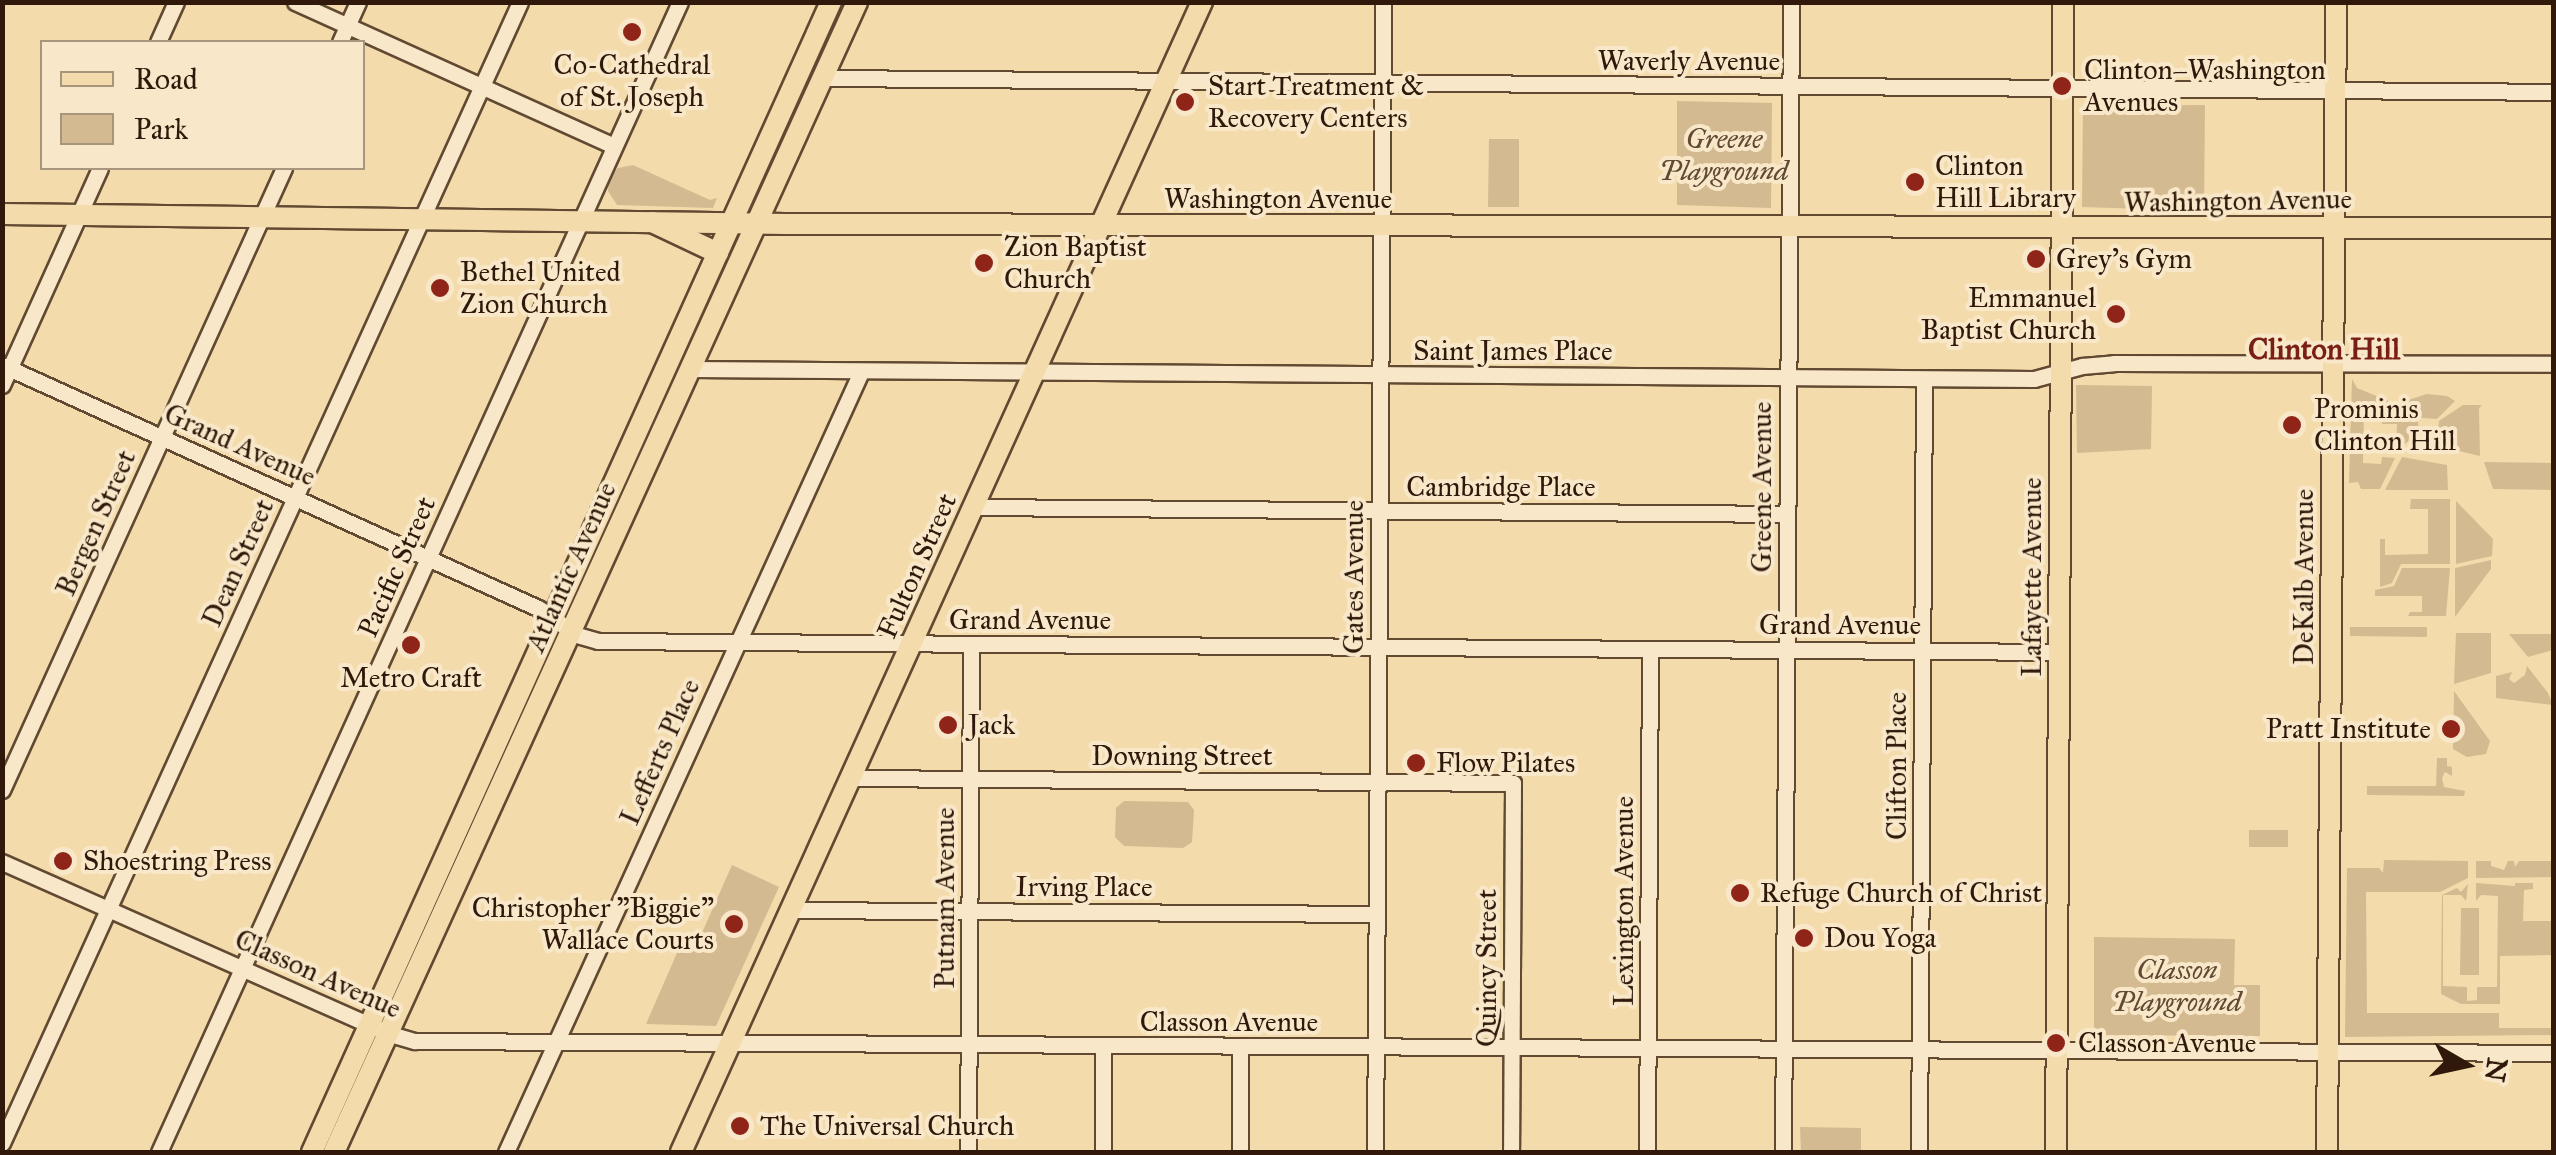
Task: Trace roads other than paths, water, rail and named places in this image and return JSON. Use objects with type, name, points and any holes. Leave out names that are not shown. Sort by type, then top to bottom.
[{"type":"main road","name":"Atlantic Avenue","points":[[312,1152],[832,2]]},
{"type":"main road","name":"Atlantic Avenue","points":[[334,1152],[858,2]]},
{"type":"main road","name":"Fulton Street","points":[[681,1152],[1202,2]]},
{"type":"main road","name":"Lafayette Avenue","points":[[2056,1152],[2062,2]]},
{"type":"main road","name":"DeKalb Avenue","points":[[2328,1152],[2336,2]]},
{"type":"main road","name":"Washington Avenue","points":[[2,214],[1102,226],[2554,228]]},
{"type":"main road","points":[[646,220],[718,253]]},
{"type":"street","points":[[159,40],[176,2]]},
{"type":"street","points":[[296,2],[614,146]]},
{"type":"street","points":[[341,40],[358,2]]},
{"type":"street","name":"Dean Street","points":[[2,1144],[520,2]]},
{"type":"street","name":"Pacific Street","points":[[158,1152],[680,2]]},
{"type":"street","name":"Gates Avenue","points":[[1375,1152],[1383,2]]},
{"type":"street","name":"Greene Avenue","points":[[1783,1152],[1791,2]]},
{"type":"street","name":"Waverly Avenue","points":[[824,78],[2554,92]]},
{"type":"street","points":[[2,384],[6,367],[99,170]]},
{"type":"street","name":"Bergen Street","points":[[2,790],[283,170]]},
{"type":"street","name":"Saint James Place","points":[[691,369],[2034,380],[2114,363],[2554,364]]},
{"type":"street","name":"Grand Avenue","points":[[6,367],[428,558],[552,618],[572,632],[598,641],[2059,652]]},
{"type":"street","name":"Lefferts Place","points":[[506,1152],[860,372]]},
{"type":"street","name":"Clifton Place","points":[[1919,1152],[1924,380]]},
{"type":"street","name":"Cambridge Place","points":[[974,508],[1787,514]]},
{"type":"street","name":"Putnam Avenue","points":[[968,1152],[971,644]]},
{"type":"street","name":"Lexington Avenue","points":[[1647,1152],[1650,649]]},
{"type":"street","name":"Downing Street","points":[[851,778],[1513,783]]},
{"type":"street","name":"Quincy Street","points":[[1511,1152],[1513,783]]},
{"type":"street","name":"Classon Avenue","points":[[2,862],[390,1034],[415,1041],[2554,1054]]},
{"type":"street","name":"Irving Place","points":[[791,910],[1377,914]]},
{"type":"street","points":[[1103,1152],[1104,1046]]},
{"type":"street","points":[[1240,1046],[1240,1152]]},
{"type":"place","name":"Co-Cathedral of St. Joseph","points":[[632,32]]},
{"type":"place","name":"Clinton–Washington Avenues","points":[[2062,86]]},
{"type":"place","name":"Start Treatment & Recovery Centers","points":[[1185,102]]},
{"type":"place","name":"Clinton Hill Library","points":[[1915,182]]},
{"type":"place","name":"Grey's Gym","points":[[2036,259]]},
{"type":"place","name":"Zion Baptist Church","points":[[984,263]]},
{"type":"place","name":"Bethel United Zion Church","points":[[440,288]]},
{"type":"place","name":"Emmanuel Baptist Church","points":[[2116,314]]},
{"type":"place","name":"Prominis Clinton Hill","points":[[2292,425]]},
{"type":"place","name":"Metro Craft","points":[[411,645]]},
{"type":"place","name":"Jack","points":[[948,725]]},
{"type":"place","name":"Pratt Institute","points":[[2451,729]]},
{"type":"place","name":"Flow Pilates","points":[[1416,763]]},
{"type":"place","name":"Shoestring Press","points":[[63,861]]},
{"type":"place","name":"Refuge Church of Christ","points":[[1740,893]]},
{"type":"place","name":"Christopher \"Biggie\" Wallace Courts","points":[[734,924]]},
{"type":"place","name":"Dou Yoga","points":[[1804,938]]},
{"type":"place","name":"Classon Avenue","points":[[2056,1043]]},
{"type":"place","name":"The Universal Church","points":[[740,1126]]},
{"type":"district","name":"Clinton Hill","points":[[2324,349]]},
{"type":"park label","name":"Greene Playground","points":[[1724,155]]},
{"type":"park label","name":"Classon Playground","points":[[2177,986]]}]
